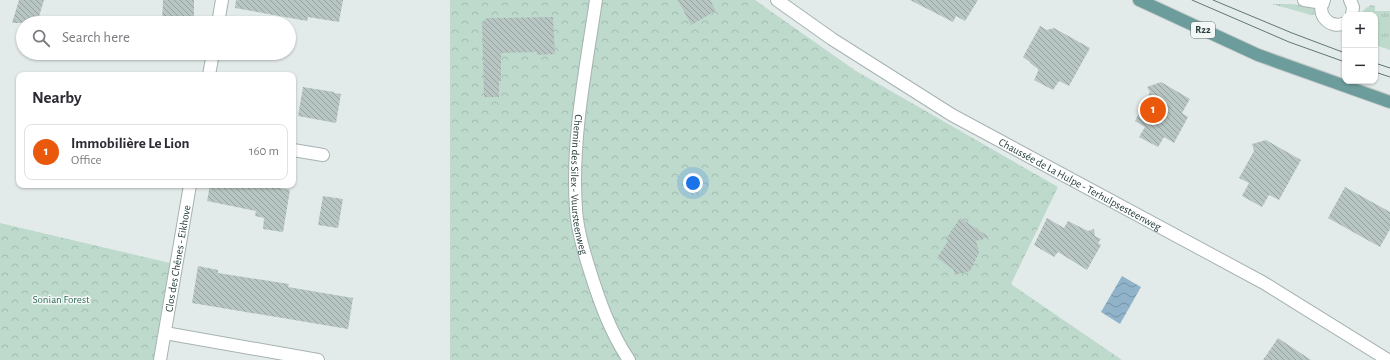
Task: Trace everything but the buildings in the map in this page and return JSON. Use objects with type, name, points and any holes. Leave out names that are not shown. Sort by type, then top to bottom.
[{"type":"main road","name":"R22","points":[[1139,0],[1258,55],[1389,102]]},
{"type":"street","points":[[219,16],[222,0]]},
{"type":"street","name":"Chemin des Silex - Vuursteenweg","points":[[596,0],[578,128],[576,176],[578,231],[596,291],[607,319],[620,347],[629,360]]},
{"type":"street","name":"Chaussée de La Hulpe - Terhulpsesteenweg","points":[[777,0],[832,39],[952,115],[1264,283],[1388,360]]},
{"type":"street","points":[[1304,0],[1324,1],[1321,8],[1325,19],[1335,25],[1342,24]]},
{"type":"street","points":[[1352,0],[1352,12]]},
{"type":"street","points":[[210,72],[212,60]]},
{"type":"street","points":[[296,150],[323,155]]},
{"type":"street","name":"Clos des Chênes - Eikhove","points":[[160,360],[189,188]]},
{"type":"street","points":[[165,333],[318,360]]},
{"type":"green space","points":[[450,0],[755,0],[856,71],[1058,187],[1011,284],[1122,360],[450,360]]},
{"type":"green space","points":[[1272,4],[1312,6],[1316,14],[1311,15]]},
{"type":"green space","points":[[1371,5],[1375,6],[1375,11],[1390,11],[1390,50],[1378,46],[1378,12],[1362,12]]},
{"type":"green space","name":"Sonian Forest","points":[[0,223],[170,263],[153,360],[0,360]]},
{"type":"water","points":[[1122,276],[1141,287],[1120,324],[1101,312]]},
{"type":"tram line","points":[[1192,0],[1289,42],[1342,61]]},
{"type":"tram line","points":[[1213,0],[1342,52]]},
{"type":"tram line","points":[[1378,64],[1390,68]]},
{"type":"tram line","points":[[1378,73],[1390,77]]},
{"type":"place","name":"Immobilière Le Lion","points":[[1153,110]]}]
